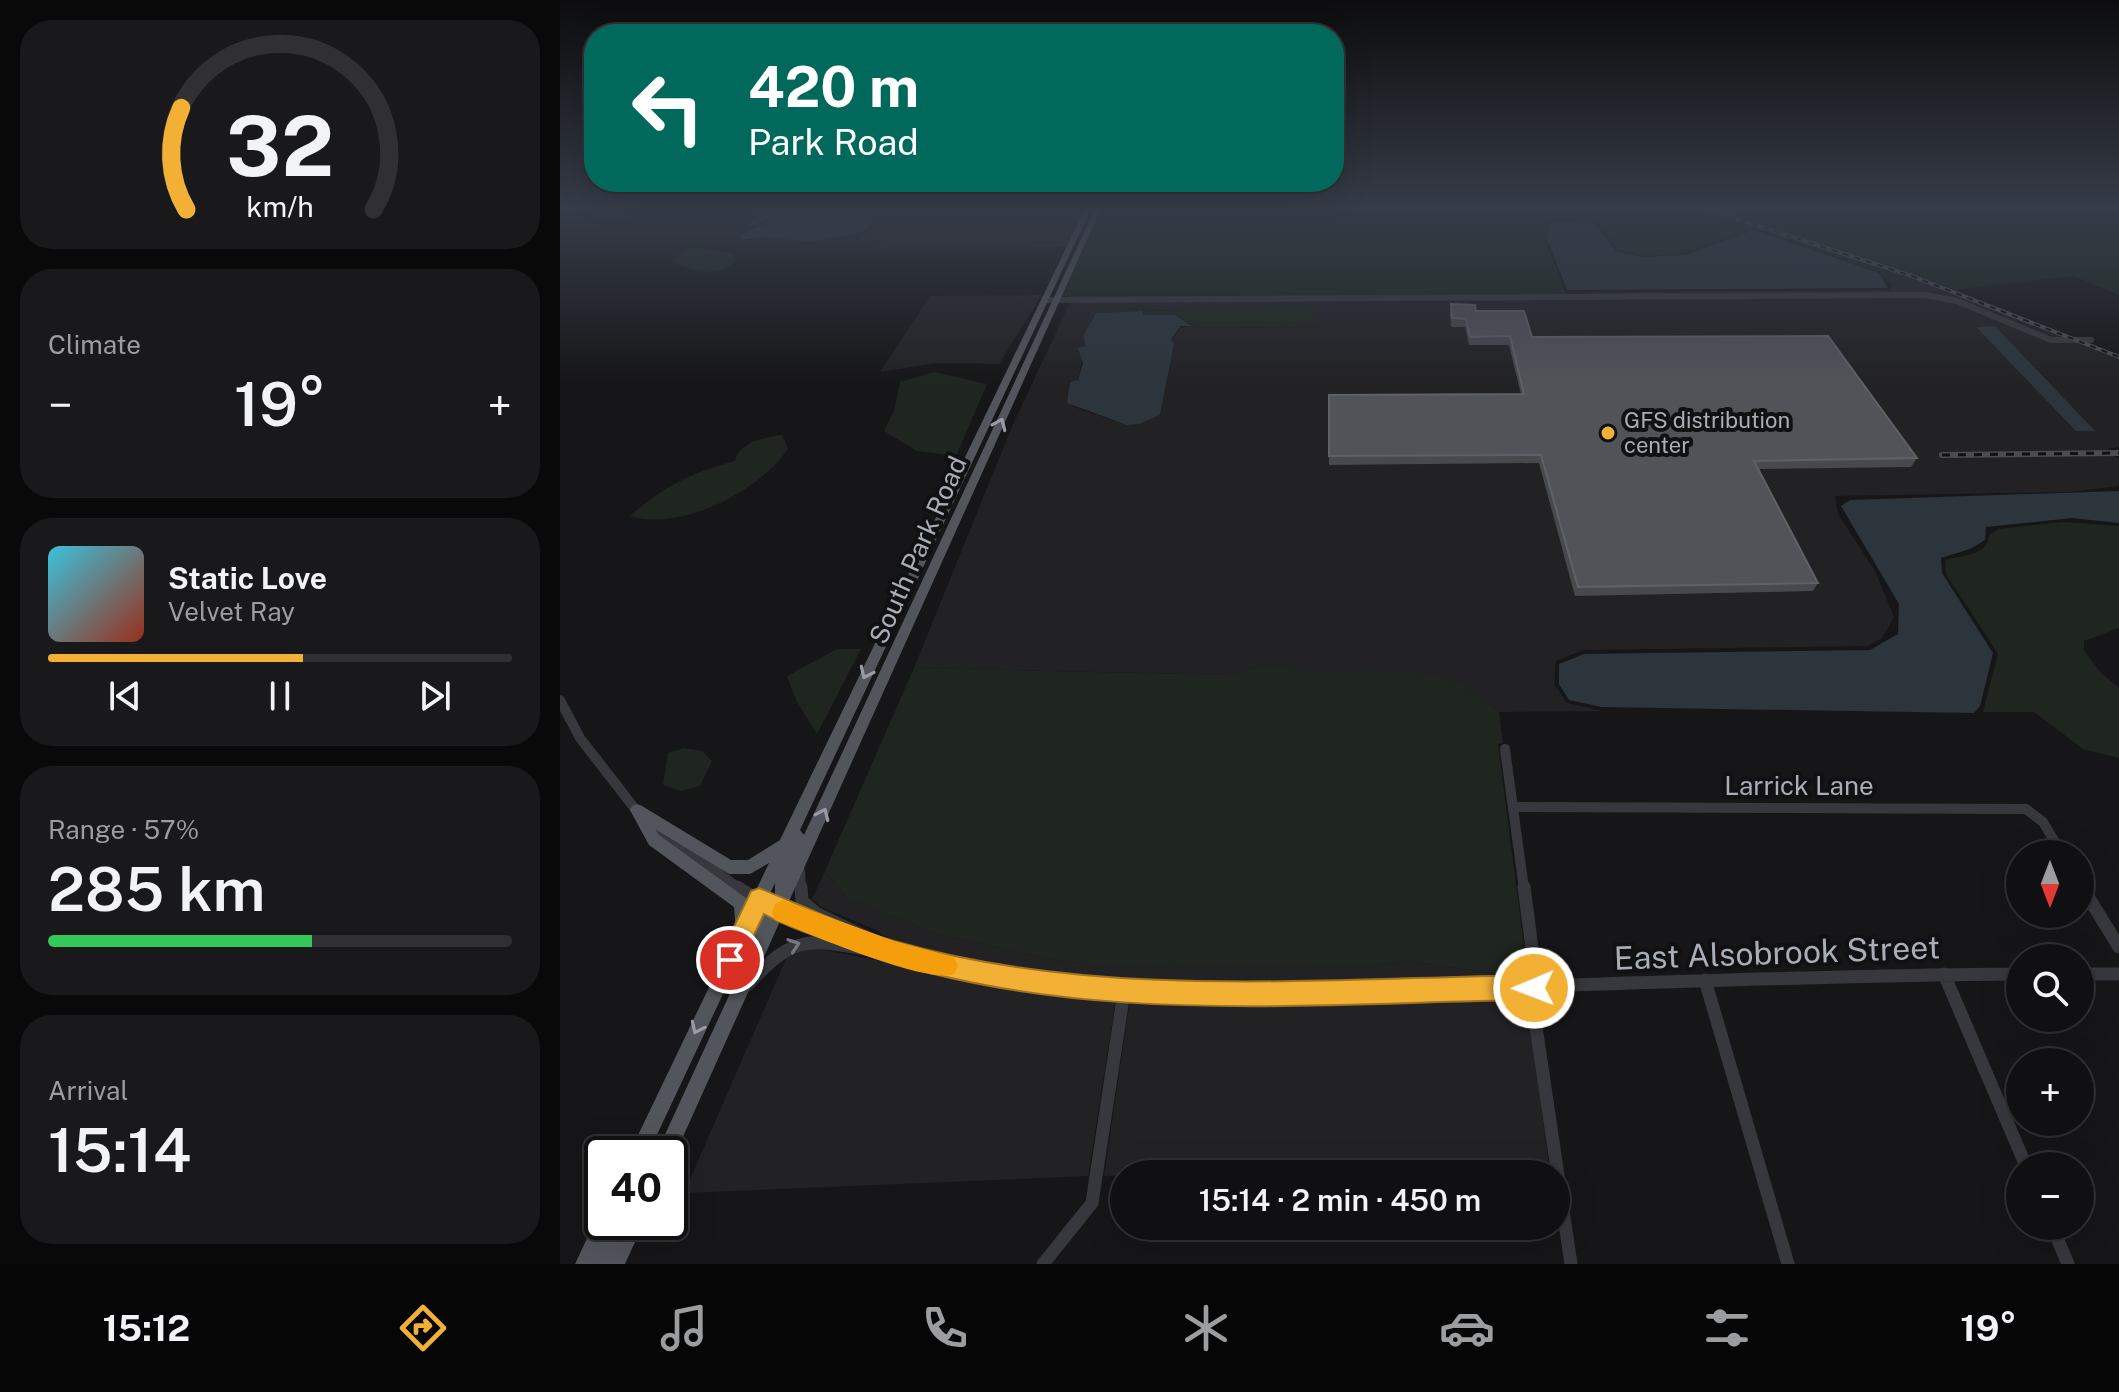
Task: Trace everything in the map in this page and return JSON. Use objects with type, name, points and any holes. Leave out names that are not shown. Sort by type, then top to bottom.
[{"type":"main road","points":[[1051,300],[1066,268]]},
{"type":"main road","name":"South Park Road","points":[[651,1125],[838,732],[1069,268]]},
{"type":"main road","name":"South Park Road","points":[[673,1136],[1046,324],[1051,300]]},
{"type":"main road","points":[[779,910],[784,866],[833,755],[838,732]]},
{"type":"main road","points":[[638,813],[729,867],[750,867],[763,861],[788,838]]},
{"type":"main road","points":[[638,813],[654,840],[741,903],[743,933]]},
{"type":"main road","points":[[671,1136],[753,947],[762,922],[759,899]]},
{"type":"main road","points":[[646,1136],[651,1125]]},
{"type":"main road","points":[[649,1136],[651,1125]]},
{"type":"main road","points":[[585,1264],[596,1240]]},
{"type":"main road","points":[[598,1264],[609,1240]]},
{"type":"main road","points":[[615,1264],[626,1240]]},
{"type":"street","points":[[1051,300],[1925,295],[1957,301],[2051,340],[2091,340]]},
{"type":"street","name":"East Alsobrook Street","points":[[560,700],[588,750],[638,813],[694,857],[759,899],[779,910],[894,953],[1019,981],[1124,992],[1534,988],[1705,980],[2006,974]]},
{"type":"street","points":[[1505,749],[1535,971],[1534,1015],[1571,1264]]},
{"type":"street","name":"Larrick Lane","points":[[1513,807],[2026,809],[2043,822],[2054,840]]},
{"type":"street","points":[[803,857],[799,880],[802,901],[816,913],[872,937],[894,953]]},
{"type":"street","points":[[2094,906],[2119,947]]},
{"type":"street","points":[[739,997],[766,963],[796,942],[813,939],[894,953]]},
{"type":"street","points":[[1944,974],[2020,1152]]},
{"type":"street","points":[[2094,974],[2119,974]]},
{"type":"street","points":[[1705,980],[1788,1264]]},
{"type":"street","points":[[1043,1264],[1092,1203],[1124,992]]},
{"type":"street","points":[[2058,1240],[2068,1264]]},
{"type":"shaded area","points":[[691,268],[727,268],[714,272]]},
{"type":"shaded area","points":[[1075,268],[1556,268],[1567,294],[1062,296]]},
{"type":"shaded area","points":[[1558,268],[1864,268],[1879,273],[1888,288],[1567,290]]},
{"type":"shaded area","points":[[1868,268],[2119,268],[2119,295],[2074,276],[1953,290],[1904,270],[1913,282],[1892,285],[1880,272]]},
{"type":"shaded area","points":[[1902,269],[2119,355],[2119,447],[2107,449],[2119,460],[2119,486],[2070,492],[1835,496],[1838,514],[1875,571],[1894,617],[1882,638],[1867,646],[1583,650],[1556,661],[1554,684],[1567,703],[1602,711],[1640,711],[1499,712],[1458,683],[1289,671],[1264,665],[1233,675],[914,668],[1011,429],[1073,296],[1889,290],[1892,285],[1912,281]],"holes":[[[1166,310],[1316,324],[1300,327],[1181,328],[1171,340],[1174,344],[1160,415],[1141,421],[1115,421],[1072,406],[1070,382],[1078,380],[1086,341],[1084,334],[1096,313]]]},
{"type":"shaded area","points":[[1042,295],[999,364],[937,363],[880,372],[930,296]]},
{"type":"shaded area","points":[[1314,307],[1317,324],[1300,327],[1181,328],[1192,325],[1175,315],[1142,315],[1142,311]]},
{"type":"shaded area","points":[[1142,311],[1143,315],[1175,315],[1192,326],[1181,326],[1171,339],[1174,344],[1160,415],[1139,424],[1127,425],[1067,403],[1070,382],[1078,380],[1083,363],[1078,348],[1085,346],[1084,334],[1096,313]]},
{"type":"shaded area","points":[[1995,326],[2095,431],[2076,431],[1976,327]]},
{"type":"shaded area","points":[[934,372],[987,384],[956,456],[917,451],[884,431],[894,411],[900,382]]},
{"type":"shaded area","points":[[782,435],[788,449],[775,465],[739,493],[695,513],[672,518],[630,516],[679,482],[735,461],[747,445]]},
{"type":"shaded area","points":[[2119,491],[2119,523],[2072,518],[1986,527],[1985,540],[1970,549],[1941,558],[1942,573],[1993,653],[1980,706],[1974,713],[1601,707],[1569,700],[1559,684],[1559,664],[1584,654],[1870,650],[1898,634],[1899,604],[1841,506],[1850,500]]},
{"type":"shaded area","points":[[2063,522],[2119,526],[2119,628],[2084,641],[2084,650],[2100,672],[2119,688],[2119,758],[2083,749],[2034,712],[1983,712],[1998,654],[1946,574],[1945,560],[1979,551],[1988,542],[1989,535],[1998,529]]},
{"type":"shaded area","points":[[837,649],[861,649],[817,734],[796,700],[787,676]]},
{"type":"shaded area","points":[[1264,665],[1312,670],[1386,670],[1435,676],[1474,692],[1499,712],[1503,743],[1498,744],[1528,978],[1409,961],[1371,965],[1166,966],[1065,962],[936,934],[848,899],[825,871],[914,668],[1232,675]]},
{"type":"shaded area","points":[[684,748],[702,751],[712,761],[700,786],[681,791],[663,785],[668,753]]},
{"type":"shaded area","points":[[825,871],[848,899],[936,934],[1065,962],[1371,965],[1409,961],[1528,978],[1154,985],[1022,973],[898,946],[876,930],[821,907],[812,899]]},
{"type":"shaded area","points":[[810,947],[1016,988],[1116,999],[1088,1176],[688,1193],[688,1184],[789,952]]},
{"type":"shaded area","points":[[1527,996],[1548,1160],[1110,1160],[1110,1176],[1104,1176],[1130,1000]]},
{"type":"building","name":"GFS distribution center","points":[[1451,304],[1475,305],[1476,311],[1524,311],[1532,337],[1828,336],[1917,458],[1754,461],[1818,583],[1578,587],[1541,455],[1329,456],[1329,395],[1524,394],[1510,336],[1470,337],[1466,319],[1452,318]]},
{"type":"railway","points":[[1887,268],[2119,357]]},
{"type":"railway","points":[[1942,455],[2119,453]]},
{"type":"slow traffic","points":[[783,912],[894,953],[946,966]]},
{"type":"place","name":"GFS distribution center","points":[[1608,433]]},
{"type":"route","points":[[730,960],[759,899],[779,910],[894,953],[962,970],[1068,987],[1153,993],[1534,988]]}]
